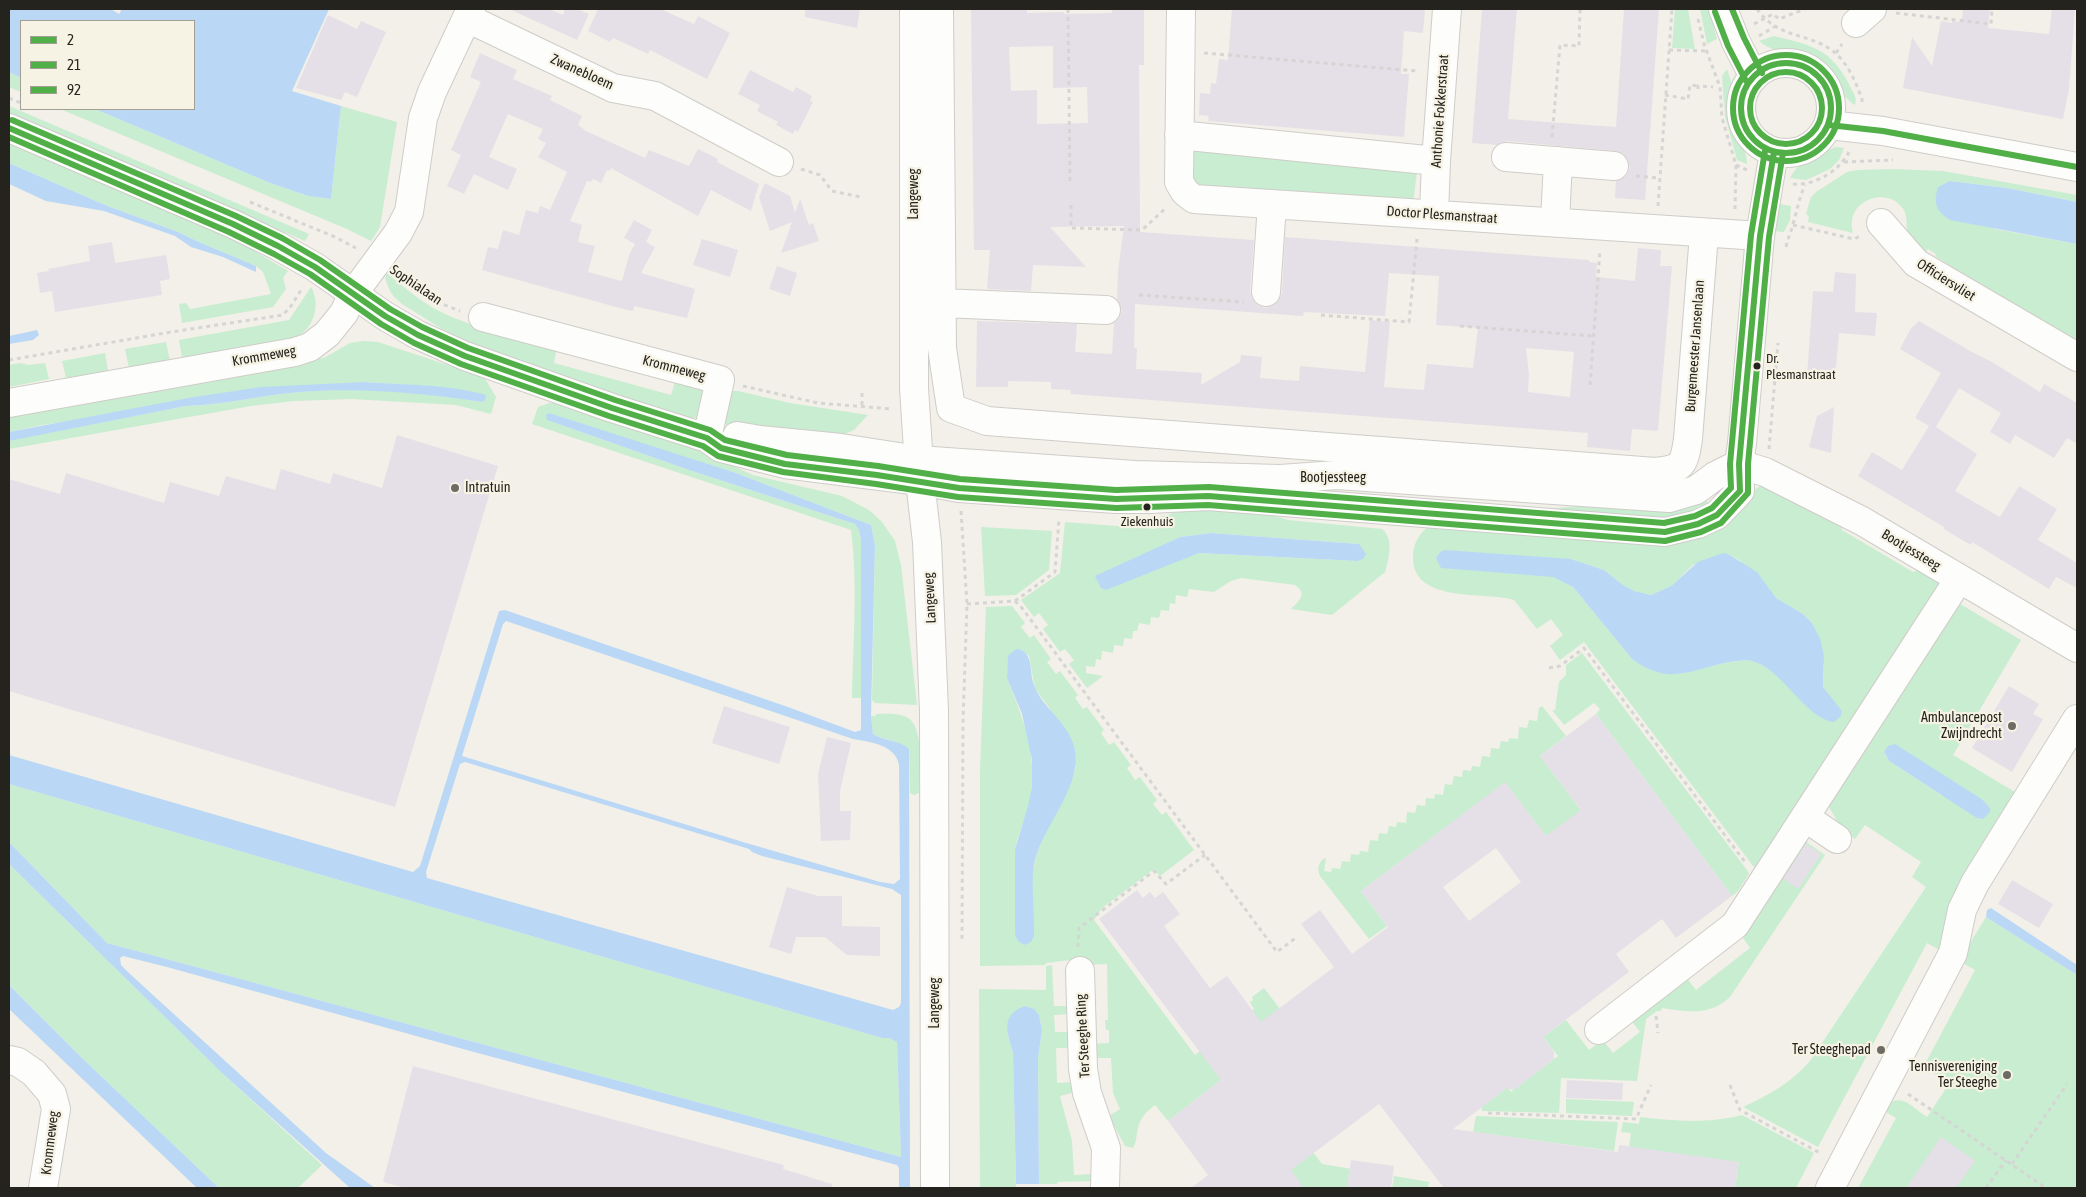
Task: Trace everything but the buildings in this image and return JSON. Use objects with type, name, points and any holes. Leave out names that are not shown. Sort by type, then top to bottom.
[{"type":"street","name":"Langeweg","points":[[914,9],[914,378],[919,470],[927,542],[934,691],[935,1188]]},
{"type":"street","name":"Langeweg","points":[[940,9],[942,348],[951,408]]},
{"type":"street","points":[[1181,9],[1179,182],[1185,192]]},
{"type":"street","name":"Anthonie Fokkerstraat","points":[[1426,214],[1436,161],[1447,9]]},
{"type":"street","points":[[1711,12],[1736,42],[1754,76]]},
{"type":"street","name":"Zwanebloem","points":[[353,294],[398,233],[409,212],[423,118],[432,92],[469,13],[613,88],[655,96],[779,162]]},
{"type":"street","points":[[1780,64],[1794,64],[1807,69],[1819,78],[1827,90],[1830,104],[1829,125],[1817,141],[1803,149],[1787,153],[1774,152],[1759,145],[1748,133],[1743,119],[1743,97],[1754,76],[1780,64]]},
{"type":"street","points":[[1829,125],[1883,131],[2077,167]]},
{"type":"street","points":[[9,128],[232,224],[315,267],[353,294],[418,335],[465,356],[612,408],[707,438],[726,434],[760,440],[841,448],[919,470]]},
{"type":"street","points":[[1179,135],[1436,161]]},
{"type":"street","points":[[1739,464],[1760,236],[1774,152]]},
{"type":"street","points":[[1506,157],[1614,166]]},
{"type":"street","points":[[1554,161],[1555,222]]},
{"type":"street","name":"Doctor Plesmanstraat","points":[[1185,192],[1194,199],[1555,222],[1704,234],[1760,236]]},
{"type":"street","points":[[1266,291],[1272,204]]},
{"type":"street","name":"Officiersvliet","points":[[1881,223],[1916,263],[2077,357]]},
{"type":"street","name":"Burgemeester Jansenlaan","points":[[1685,459],[1704,234]]},
{"type":"street","name":"Krommeweg","points":[[9,403],[295,352],[310,347],[327,334],[344,313],[353,294]]},
{"type":"street","points":[[942,303],[1106,310]]},
{"type":"street","name":"Krommeweg","points":[[483,317],[720,380],[707,438]]},
{"type":"street","name":"Bootjessteeg","points":[[951,408],[987,421],[1655,472],[1674,470],[1685,459]]},
{"type":"street","name":"Bootjessteeg","points":[[919,470],[959,488],[1116,499],[1208,496],[1665,532],[1698,524],[1717,515],[1740,491],[1739,464]]},
{"type":"street","name":"Bootjessteeg","points":[[919,470],[1280,479],[1337,475],[1669,498],[1696,490],[1715,476],[1739,464],[1765,472],[1862,522],[2077,648]]},
{"type":"street","points":[[1599,1030],[1735,925],[1959,579]]},
{"type":"street","points":[[1830,1188],[1953,953],[1962,910],[1975,883],[2077,719]]},
{"type":"street","points":[[1806,818],[1837,839]]},
{"type":"street","name":"Ter Steeghe Ring","points":[[1080,971],[1083,1069],[1087,1093],[1106,1148],[1105,1188]]},
{"type":"street","name":"Krommeweg","points":[[9,1060],[18,1062],[34,1073],[52,1094],[56,1109],[44,1188]]},
{"type":"path","points":[[1068,9],[1070,185]]},
{"type":"path","points":[[1554,161],[1560,45],[1579,46],[1580,9]]},
{"type":"path","points":[[1658,211],[1672,9]]},
{"type":"path","points":[[1757,9],[1774,27],[1816,42],[1836,54],[1849,72],[1862,99]]},
{"type":"path","points":[[1866,14],[1991,24],[1992,9]]},
{"type":"path","points":[[1711,12],[1704,44],[1720,87],[1722,118],[1736,164],[1736,193]]},
{"type":"path","points":[[1180,52],[1442,73]]},
{"type":"path","points":[[1665,95],[1688,99],[1690,85],[1713,87]]},
{"type":"path","points":[[779,162],[820,175],[832,191],[861,198]]},
{"type":"path","points":[[1786,251],[1788,235],[1793,225],[1798,201],[1804,185],[1819,179],[1844,162]]},
{"type":"path","points":[[1071,205],[1071,228],[1142,230],[1185,192]]},
{"type":"path","points":[[1321,315],[1409,322],[1426,214]]},
{"type":"path","points":[[1793,225],[1854,239],[1881,223]]},
{"type":"path","points":[[1590,385],[1600,248],[1596,242],[1598,226]]},
{"type":"path","points":[[9,360],[283,315],[291,306],[335,237]]},
{"type":"path","name":"Sophialaan","points":[[378,260],[438,302],[452,309],[483,317]]},
{"type":"path","points":[[1139,295],[1257,302],[1258,290],[1266,291]]},
{"type":"path","points":[[1460,326],[1593,336]]},
{"type":"path","points":[[1765,472],[1771,437],[1778,342]]},
{"type":"path","name":"Krommeweg","points":[[720,380],[818,403],[917,411]]},
{"type":"path","points":[[862,393],[862,407]]},
{"type":"path","points":[[959,488],[967,604],[963,721],[962,948]]},
{"type":"path","points":[[967,604],[1015,601],[1054,572],[1059,516],[1068,517]]},
{"type":"path","points":[[1015,601],[1277,952],[1297,937]]},
{"type":"path","points":[[1549,668],[1560,666],[1584,648],[1744,861],[1753,872],[1765,879]]},
{"type":"path","points":[[1080,971],[1077,964],[1079,928],[1154,872],[1166,884],[1205,855]]},
{"type":"path","points":[[2012,1164],[2067,1084]]},
{"type":"path","points":[[1488,1113],[1636,1119],[1651,1085]]},
{"type":"path","points":[[1730,1085],[1740,1110],[1842,1165]]},
{"type":"path","points":[[1931,1110],[2046,1188]]},
{"type":"path","points":[[1986,1188],[2006,1160]]},
{"type":"green space","points":[[1675,9],[1688,9],[1695,49],[1672,48]]},
{"type":"green space","points":[[1700,9],[1709,9],[1717,39],[1707,44]]},
{"type":"green space","points":[[1774,36],[1799,42],[1827,55],[1842,72],[1849,84],[1855,97],[1855,105],[1843,94],[1825,70],[1813,60],[1800,55],[1774,50],[1759,41]]},
{"type":"green space","points":[[1727,69],[1733,89],[1733,123],[1744,148],[1747,164],[1737,160],[1725,116],[1722,76]]},
{"type":"green space","points":[[9,72],[20,78],[20,92],[9,87]]},
{"type":"green space","points":[[9,106],[309,234],[305,241],[9,116]]},
{"type":"green space","points":[[341,106],[397,122],[380,227],[371,241],[347,229],[62,110],[97,110],[270,183],[308,196],[331,199]]},
{"type":"green space","points":[[9,141],[234,239],[288,271],[283,278],[286,289],[273,307],[182,323],[179,304],[186,303],[190,309],[271,294],[263,272],[256,266],[178,232],[105,205],[9,163]]},
{"type":"green space","points":[[1188,146],[1418,162],[1413,205],[1189,192]]},
{"type":"green space","points":[[1836,147],[1844,148],[1839,160],[1830,169],[1806,180],[1790,178],[1804,162]]},
{"type":"green space","points":[[1891,169],[1943,171],[2077,195],[2077,202],[2007,188],[1950,181],[1994,229],[2077,244],[2077,346],[1935,256],[1936,254],[1928,249],[1923,255],[1909,238],[1905,212],[1895,201],[1881,197],[1868,200],[1862,204],[1854,214],[1853,233],[1808,222],[1809,216],[1806,214],[1811,197],[1847,172]]},
{"type":"green space","points":[[1780,204],[1791,206],[1790,220],[1784,232],[1773,231]]},
{"type":"green space","points":[[385,272],[422,301],[449,316],[495,331],[557,346],[554,363],[671,395],[676,379],[704,388],[701,417],[689,419],[488,352],[442,329],[402,304],[389,289]]},
{"type":"green space","points":[[311,287],[315,301],[314,315],[307,328],[296,337],[254,347],[182,357],[179,340],[289,320]]},
{"type":"green space","points":[[166,342],[170,361],[129,368],[125,349]]},
{"type":"green space","points":[[378,342],[484,377],[496,397],[491,414],[456,405],[351,399],[294,401],[251,406],[9,449],[9,441],[16,439],[186,406],[300,392],[345,390],[391,391],[482,402],[485,395],[441,387],[364,382],[42,425],[9,432],[9,415],[324,358],[350,343]]},
{"type":"green space","points":[[105,353],[108,371],[66,378],[62,361]]},
{"type":"green space","points":[[21,363],[29,365],[45,363],[49,379],[9,387],[9,365]]},
{"type":"green space","points":[[731,391],[790,403],[868,415],[854,430],[836,438],[730,429],[724,422]]},
{"type":"green space","points":[[555,401],[697,450],[753,475],[842,496],[869,510],[882,522],[895,541],[901,565],[917,705],[875,703],[872,700],[875,545],[871,525],[736,473],[547,420],[689,470],[855,524],[859,530],[861,540],[862,698],[852,698],[855,592],[851,530],[532,424],[538,407]]},
{"type":"green space","points":[[1763,484],[1840,519],[1842,530],[1913,572],[1921,569],[1939,582],[1940,585],[1760,871],[1753,866],[1584,642],[1560,660],[1550,646],[1563,635],[1551,619],[1537,629],[1514,600],[1502,597],[1453,593],[1438,589],[1425,583],[1416,573],[1413,558],[1414,547],[1418,538],[1433,523],[1655,537],[1750,493]],"holes":[[[1728,554],[1739,560],[1776,598],[1803,614],[1811,622],[1824,665],[1823,687],[1827,693],[1818,715],[1779,677],[1753,661],[1730,662],[1669,674],[1645,667],[1632,659],[1573,587],[1553,577],[1571,559],[1604,570],[1634,591],[1651,595],[1671,586],[1693,565]]]},
{"type":"green space","points":[[1703,495],[1711,508],[1680,521],[1546,509]]},
{"type":"green space","points":[[1202,505],[1242,506],[1288,520],[1382,529],[1388,538],[1390,549],[1385,572],[1332,615],[1291,609],[1302,594],[1295,585],[1241,578],[1231,581],[1214,592],[1189,589],[1187,597],[1176,595],[1175,604],[1170,603],[1169,611],[1161,610],[1159,618],[1151,617],[1150,625],[1139,623],[1137,631],[1133,631],[1132,639],[1124,638],[1123,646],[1114,645],[1113,653],[1102,651],[1101,660],[1096,659],[1095,667],[1086,666],[1086,673],[1103,676],[1087,688],[1069,664],[1074,660],[1065,649],[1060,652],[1043,629],[1048,625],[1039,613],[1034,617],[1021,600],[1060,573],[1065,522],[1156,529],[1159,517]],"holes":[[[1211,533],[1359,544],[1357,561],[1199,553],[1180,559],[1095,577],[1180,537]]]},
{"type":"green space","points":[[981,527],[1052,531],[1049,570],[1016,595],[985,596]]},
{"type":"green space","points":[[1955,601],[2021,640],[1953,755],[2020,795],[1943,952],[1927,943],[1818,1147],[1743,1107],[1779,1088],[1810,1061],[1926,887],[1912,877],[1921,862],[1865,825],[1855,839],[1842,830],[1829,807],[1832,791]],"holes":[[[1884,753],[1983,800],[1990,808],[1941,795],[1889,761]]]},
{"type":"green space","points":[[1012,606],[1025,623],[1021,627],[1030,638],[1034,635],[1051,659],[1047,662],[1056,674],[1060,671],[1078,695],[1075,698],[1083,709],[1087,707],[1104,730],[1101,733],[1109,745],[1114,742],[1131,765],[1127,768],[1135,780],[1140,777],[1157,800],[1153,804],[1162,815],[1166,812],[1194,850],[1160,876],[1154,869],[1102,908],[1094,920],[1195,1055],[1215,1040],[1214,1038],[1254,1009],[1250,1002],[1253,1000],[1252,997],[1264,988],[1280,1009],[1221,1080],[1168,1121],[1155,1105],[1149,1110],[1140,1121],[1133,1148],[1125,1146],[1109,1116],[1120,1109],[1113,1093],[1111,1058],[1092,1058],[1093,1044],[1109,1043],[1109,1030],[1106,1030],[1105,1020],[1108,1020],[1107,964],[1084,965],[1079,959],[1046,963],[1045,965],[980,966],[980,771],[986,607]],"holes":[[[1021,649],[1029,656],[1035,689],[1050,709],[1076,767],[1066,792],[1041,842],[1034,869],[1015,849],[1029,805],[1032,772],[1031,756],[1024,724],[1007,678]]]},
{"type":"green space","points":[[1582,653],[1747,870],[1749,874],[1738,891],[1732,896],[1596,714],[1600,709],[1594,703],[1564,725],[1552,710],[1555,710],[1559,682],[1566,675],[1566,665]]},
{"type":"green space","points":[[1542,706],[1566,736],[1540,756],[1608,846],[1546,836],[1505,783],[1361,891],[1387,926],[1369,939],[1320,876],[1318,868],[1321,861],[1326,858],[1324,871],[1331,872],[1332,868],[1340,869],[1342,861],[1350,862],[1351,854],[1359,855],[1360,851],[1368,852],[1370,840],[1378,841],[1379,833],[1387,834],[1389,826],[1396,827],[1397,822],[1406,823],[1407,812],[1415,813],[1417,805],[1425,806],[1426,798],[1434,799],[1435,794],[1443,795],[1445,784],[1452,785],[1454,776],[1462,777],[1463,770],[1471,771],[1472,766],[1480,767],[1482,756],[1490,757],[1491,748],[1499,749],[1501,741],[1508,742],[1509,738],[1518,739],[1519,727],[1527,728],[1529,720],[1537,721],[1539,708]]},
{"type":"green space","points":[[876,714],[904,716],[911,720],[916,728],[920,750],[919,793],[914,795],[910,793],[909,749],[901,744],[873,734],[871,716],[876,716]]},
{"type":"green space","points":[[9,784],[882,1038],[889,1038],[897,1042],[901,1157],[107,943],[9,842]]},
{"type":"green space","points":[[1802,839],[1825,855],[1730,997],[1706,1010],[1680,1011],[1662,1008],[1661,1011],[1657,1011],[1646,1019],[1637,1081],[1561,1078],[1559,1113],[1482,1111],[1481,1107],[1508,1087],[1511,1092],[1558,1056],[1543,1037],[1566,1020],[1589,1050],[1603,1040],[1613,1053],[1640,1032],[1630,1019],[1685,976],[1696,990],[1750,948],[1741,935]]},
{"type":"green space","points":[[9,864],[223,1074],[322,1165],[298,1188],[219,1188],[82,1058],[9,985]]},
{"type":"green space","name":"Tennisvereniging Ter Steeghe","points":[[1986,917],[2077,975],[2077,1188],[1858,1188],[1896,1118],[1881,1109],[1899,1100],[1909,1104],[1927,1117],[1949,1084],[1924,1066],[1975,970],[1959,961]]},
{"type":"green space","points":[[1052,965],[1054,1006],[1071,1006],[1071,1014],[1054,1015],[1055,1032],[1072,1032],[1072,1048],[1056,1048],[1057,1083],[1074,1082],[1075,1092],[1060,1096],[1072,1141],[1074,1175],[1093,1174],[1092,1181],[1039,1184],[1038,1059],[1042,1030],[1039,1015],[1008,1036],[1013,1053],[1016,1188],[980,1188],[979,989],[1046,990],[1046,966]]},
{"type":"green space","points":[[1566,1099],[1634,1102],[1632,1116],[1566,1113]]},
{"type":"green space","points":[[1742,1115],[1814,1153],[1796,1188],[1735,1188],[1739,1162],[1628,1153],[1631,1133],[1621,1132],[1623,1122],[1639,1124],[1640,1117],[1704,1121]]},
{"type":"green space","points":[[1476,1116],[1618,1122],[1614,1151],[1473,1132]]},
{"type":"green space","points":[[1313,1152],[1322,1164],[1352,1169],[1349,1188],[1291,1188],[1295,1185],[1287,1168]]},
{"type":"green space","points":[[1394,1176],[1429,1182],[1428,1188],[1392,1188]]},
{"type":"water","points":[[9,9],[111,9],[119,14],[122,9],[329,9],[292,91],[341,106],[331,199],[308,196],[270,183],[97,110],[195,110],[195,20],[20,20],[20,78],[9,72]]},
{"type":"water","points":[[9,163],[105,205],[178,232],[256,266],[256,272],[223,257],[191,247],[175,236],[104,211],[46,201],[9,184]]},
{"type":"water","points":[[1950,181],[2007,188],[2077,202],[2077,244],[1950,220],[1939,210],[1936,198],[1938,187]]},
{"type":"water","points":[[37,330],[39,335],[33,340],[9,344],[9,336]]},
{"type":"water","points":[[364,382],[441,387],[486,395],[485,400],[482,402],[391,392],[345,390],[300,392],[186,406],[9,441],[9,432],[188,398],[261,387]]},
{"type":"water","points":[[549,413],[736,473],[871,525],[875,545],[871,716],[873,734],[901,744],[909,749],[910,1188],[899,1188],[899,1168],[897,1165],[474,1052],[167,967],[123,956],[120,958],[121,965],[130,974],[326,1153],[375,1188],[350,1188],[223,1074],[9,864],[9,842],[107,943],[901,1157],[897,1042],[889,1038],[882,1038],[9,784],[9,755],[413,872],[420,866],[499,611],[505,610],[788,707],[855,732],[861,730],[861,540],[859,530],[855,524],[689,470],[547,420],[546,415]],"holes":[[[506,621],[853,739],[874,743],[888,749],[897,758],[899,765],[900,879],[894,884],[880,882],[462,756],[503,624]],[[465,762],[749,849],[762,856],[892,889],[901,895],[901,1003],[899,1007],[893,1010],[427,878],[426,872],[460,764]]]},
{"type":"water","points":[[1211,533],[1359,544],[1366,554],[1363,559],[1357,561],[1199,553],[1106,590],[1101,588],[1095,576],[1180,537]]},
{"type":"water","points":[[1445,550],[1571,559],[1604,570],[1634,591],[1651,595],[1671,586],[1698,562],[1723,553],[1728,554],[1757,572],[1776,598],[1803,614],[1811,622],[1820,638],[1824,656],[1823,687],[1842,711],[1841,716],[1834,722],[1823,719],[1803,703],[1774,673],[1752,661],[1730,662],[1680,674],[1658,672],[1645,667],[1632,659],[1573,587],[1553,577],[1441,568],[1436,558],[1440,552]]},
{"type":"water","points":[[1016,649],[1026,653],[1030,662],[1034,685],[1043,701],[1071,737],[1076,760],[1069,789],[1046,832],[1035,860],[1033,877],[1034,936],[1031,942],[1024,945],[1018,941],[1015,935],[1015,849],[1032,787],[1032,760],[1022,714],[1007,678],[1008,656]]},
{"type":"water","points":[[1895,744],[1983,800],[1990,808],[1990,812],[1983,819],[1977,818],[1889,761],[1884,752],[1888,746]]},
{"type":"water","points":[[1991,908],[2077,965],[2077,975],[1986,917],[1987,910]]},
{"type":"water","points":[[9,985],[82,1058],[219,1188],[197,1188],[9,1009]]},
{"type":"water","points":[[1025,1006],[1034,1009],[1039,1015],[1042,1030],[1038,1059],[1039,1184],[1016,1184],[1013,1053],[1007,1025],[1012,1014]]},
{"type":"transit line","name":"92","points":[[1732,9],[1762,73]]},
{"type":"transit line","name":"21","points":[[1715,12],[1728,46],[1746,81]]},
{"type":"transit line","name":"21","points":[[1786,55],[1806,59],[1824,70],[1835,88],[1839,108],[1835,128],[1824,146],[1806,157],[1786,161],[1766,157],[1748,146],[1737,128],[1733,108],[1737,88],[1748,70],[1766,59],[1786,55]]},
{"type":"transit line","name":"2","points":[[1786,63],[1803,67],[1818,76],[1827,91],[1831,108],[1827,125],[1818,140],[1803,149],[1786,153],[1769,149],[1754,140],[1745,125],[1741,108],[1745,91],[1754,76],[1769,67],[1786,63]]},
{"type":"transit line","name":"92","points":[[1786,72],[1806,78],[1816,88],[1822,108],[1816,128],[1806,138],[1786,144],[1766,138],[1756,128],[1750,108],[1756,88],[1766,78],[1786,72]]},
{"type":"transit line","name":"92","points":[[12,120],[236,216],[282,238],[320,260],[390,309],[422,327],[468,348],[615,400],[710,430],[725,440],[787,455],[878,466],[960,479],[1116,490],[1209,487],[1664,523],[1695,516],[1712,508],[1731,488],[1730,464],[1751,235],[1765,151]]},
{"type":"transit line","name":"2","points":[[1829,125],[1883,131],[2077,167]]},
{"type":"transit line","name":"2","points":[[9,128],[233,224],[278,246],[315,267],[385,316],[418,335],[465,356],[612,408],[707,438],[721,448],[785,464],[877,475],[959,488],[1116,499],[1208,496],[1665,532],[1698,524],[1717,515],[1740,491],[1739,464],[1760,236],[1774,152]]},
{"type":"transit line","name":"21","points":[[9,137],[229,232],[274,254],[310,274],[381,324],[414,343],[461,364],[609,416],[703,446],[718,456],[783,472],[958,497],[1116,508],[1208,505],[1665,541],[1701,532],[1721,523],[1748,493],[1748,464],[1769,237],[1783,153]]},
{"type":"place","name":"Dr. Plesmanstraat","points":[[1757,366]]},
{"type":"place","name":"Intratuin","points":[[455,488]]},
{"type":"place","name":"Ziekenhuis","points":[[1147,507]]},
{"type":"place","name":"Ambulancepost Zwijndrecht","points":[[2012,726]]},
{"type":"place","name":"Ter Steeghepad","points":[[1881,1050]]},
{"type":"place","name":"Tennisvereniging Ter Steeghe","points":[[2007,1075]]}]
